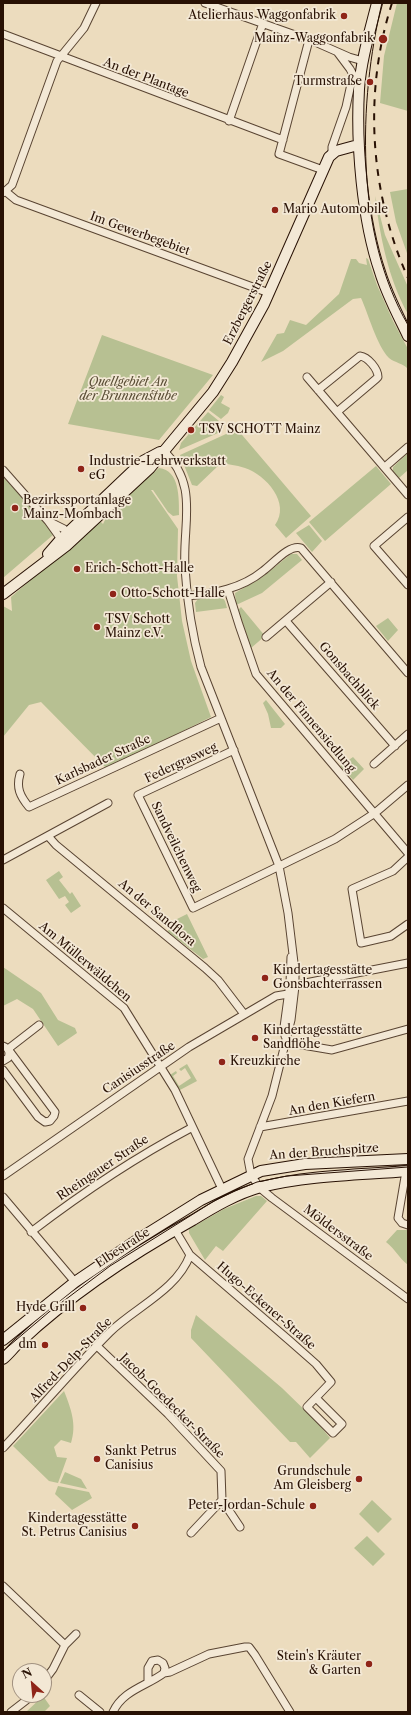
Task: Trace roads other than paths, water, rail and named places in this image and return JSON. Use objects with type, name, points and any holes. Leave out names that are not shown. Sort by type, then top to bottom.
[{"type":"main road","points":[[377,3],[363,62],[355,86],[358,146],[374,250],[387,292],[408,336]]},
{"type":"main road","points":[[332,153],[358,146]]},
{"type":"main road","name":"Erzbergerstraße","points":[[3,594],[36,568],[67,540],[143,461],[163,450],[202,406],[220,382],[269,293],[323,170],[332,153]]},
{"type":"main road","points":[[400,319],[408,332]]},
{"type":"main road","name":"An der Bruchspitze","points":[[256,1182],[261,1171],[283,1166],[408,1159]]},
{"type":"main road","name":"An der Bruchspitze","points":[[274,1185],[326,1176],[407,1171]]},
{"type":"main road","name":"Elbestraße","points":[[3,1359],[20,1342],[84,1290],[175,1230],[238,1196],[256,1182]]},
{"type":"main road","name":"Elbestraße","points":[[3,1340],[75,1282],[137,1240],[222,1189],[256,1182],[274,1185]]},
{"type":"street","points":[[4,192],[12,185],[50,77],[57,62],[84,28],[96,3]]},
{"type":"street","points":[[205,3],[309,40],[363,62]]},
{"type":"street","points":[[229,121],[263,23]]},
{"type":"street","name":"An der Plantage","points":[[3,34],[141,88],[283,140]]},
{"type":"street","points":[[309,40],[280,154],[323,170]]},
{"type":"street","points":[[335,50],[350,69],[355,86]]},
{"type":"street","name":"Erzbergerstraße","points":[[332,153],[332,147],[355,86]]},
{"type":"street","name":"Im Gewerbegebiet","points":[[4,192],[16,200],[269,293]]},
{"type":"street","points":[[318,390],[360,356],[366,358],[377,371],[378,377],[337,412]]},
{"type":"street","points":[[307,377],[408,495]]},
{"type":"street","points":[[384,467],[408,447]]},
{"type":"street","points":[[163,450],[178,468],[186,490],[188,505],[185,568],[196,646],[201,667],[279,866],[288,913],[295,967],[285,1042],[272,1096],[248,1160],[256,1182]]},
{"type":"street","points":[[3,470],[48,520],[64,529],[67,540]]},
{"type":"street","points":[[408,517],[374,546],[408,585]]},
{"type":"street","points":[[188,596],[228,590],[255,578],[292,548],[301,548],[408,673]]},
{"type":"street","points":[[266,637],[331,582]]},
{"type":"street","name":"An der Finnensiedlung","points":[[228,590],[256,674],[408,853]]},
{"type":"street","name":"Gonsbachblick","points":[[286,621],[395,746]]},
{"type":"street","name":"Karlsbader Straße","points":[[20,774],[17,783],[20,797],[29,807],[221,718]]},
{"type":"street","points":[[374,764],[408,734]]},
{"type":"street","name":"Federgrasweg","points":[[138,795],[234,750]]},
{"type":"street","points":[[279,866],[335,839],[374,813],[408,785]]},
{"type":"street","name":"Sandveilchenweg","points":[[138,795],[193,908],[279,866]]},
{"type":"street","points":[[3,860],[108,803]]},
{"type":"street","name":"An der Sandflora","points":[[48,836],[56,845],[206,968],[218,980],[244,1014]]},
{"type":"street","points":[[408,857],[393,871],[352,889],[360,943],[391,936],[408,924]]},
{"type":"street","name":"Am Müllerwäldchen","points":[[3,908],[124,1008],[175,1090],[191,1128],[222,1189]]},
{"type":"street","name":"Canisiusstraße","points":[[3,1176],[160,1066],[276,996],[292,990],[408,963]]},
{"type":"street","points":[[5,1048],[39,1025]]},
{"type":"street","points":[[285,1042],[332,1050],[408,1029]]},
{"type":"street","points":[[3,1061],[9,1056],[5,1048]]},
{"type":"street","points":[[3,1070],[41,1120],[50,1122],[55,1112],[5,1048]]},
{"type":"street","name":"An den Kiefern","points":[[260,1128],[408,1101]]},
{"type":"street","name":"Rheingauer Straße","points":[[31,1232],[110,1174],[141,1155],[191,1128]]},
{"type":"street","points":[[407,1171],[398,1218],[400,1221],[408,1225]]},
{"type":"street","name":"Möldersstraße","points":[[256,1182],[408,1299]]},
{"type":"street","points":[[3,1197],[31,1232],[75,1282]]},
{"type":"street","name":"Hugo-Eckener-Straße","points":[[175,1230],[190,1255],[252,1306],[316,1364],[331,1382],[307,1407],[333,1433],[342,1424],[316,1398]]},
{"type":"street","name":"Alfred-Delp-Straße","points":[[3,1448],[112,1331],[166,1288],[180,1273],[190,1255]]},
{"type":"street","name":"Jacob-Goedecker-Straße","points":[[97,1346],[168,1414],[221,1471],[222,1500]]},
{"type":"street","points":[[191,1533],[222,1500],[240,1527]]},
{"type":"street","points":[[3,1586],[65,1645]]},
{"type":"street","points":[[52,1670],[65,1645],[76,1634]]},
{"type":"street","points":[[113,1712],[121,1699],[164,1672],[170,1672],[209,1654],[226,1649],[249,1647],[290,1712]]},
{"type":"street","points":[[148,1682],[148,1668],[152,1662],[158,1660],[163,1662],[165,1668],[164,1672]]},
{"type":"street","points":[[78,1695],[100,1712]]},
{"type":"street","points":[[11,1712],[23,1703]]},
{"type":"tram line","points":[[382,3],[368,82],[366,167],[370,209],[378,250],[391,289],[408,325]]},
{"type":"tram line","points":[[3,1351],[49,1312],[110,1266],[214,1201],[235,1191],[257,1182],[287,1176],[408,1167]]},
{"type":"railway","points":[[392,3],[383,37],[377,72],[374,107],[375,142],[385,212],[395,245],[408,278]]},
{"type":"place","name":"Atelierhaus Waggonfabrik","points":[[344,16]]},
{"type":"place","name":"Mainz-Waggonfabrik","points":[[383,39]]},
{"type":"place","name":"Turmstraße","points":[[370,82]]},
{"type":"place","name":"Mario Automobile","points":[[275,210]]},
{"type":"place","name":"TSV SCHOTT Mainz","points":[[191,430]]},
{"type":"place","name":"Industrie-Lehrwerkstatt eG","points":[[81,469]]},
{"type":"place","name":"Bezirkssportanlage Mainz-Mombach","points":[[15,508]]},
{"type":"place","name":"Erich-Schott-Halle","points":[[77,569]]},
{"type":"place","name":"Otto-Schott-Halle","points":[[113,594]]},
{"type":"place","name":"TSV Schott Mainz e.V.","points":[[97,627]]},
{"type":"place","name":"Kindertagesstätte Gonsbachterrassen","points":[[265,978]]},
{"type":"place","name":"Kindertagesstätte Sandflöhe","points":[[255,1038]]},
{"type":"place","name":"Kreuzkirche","points":[[222,1062]]},
{"type":"place","name":"Hyde Grill","points":[[83,1308]]},
{"type":"place","name":"dm","points":[[45,1345]]},
{"type":"place","name":"Sankt Petrus Canisius","points":[[97,1459]]},
{"type":"place","name":"Grundschule Am Gleisberg","points":[[359,1479]]},
{"type":"place","name":"Peter-Jordan-Schule","points":[[313,1506]]},
{"type":"place","name":"Kindertagesstätte St. Petrus Canisius","points":[[135,1526]]},
{"type":"place","name":"Stein's Kräuter & Garten","points":[[369,1664]]},
{"type":"park label","name":"Quellgebiet An der Brunnenstube","points":[[128,390]]}]
